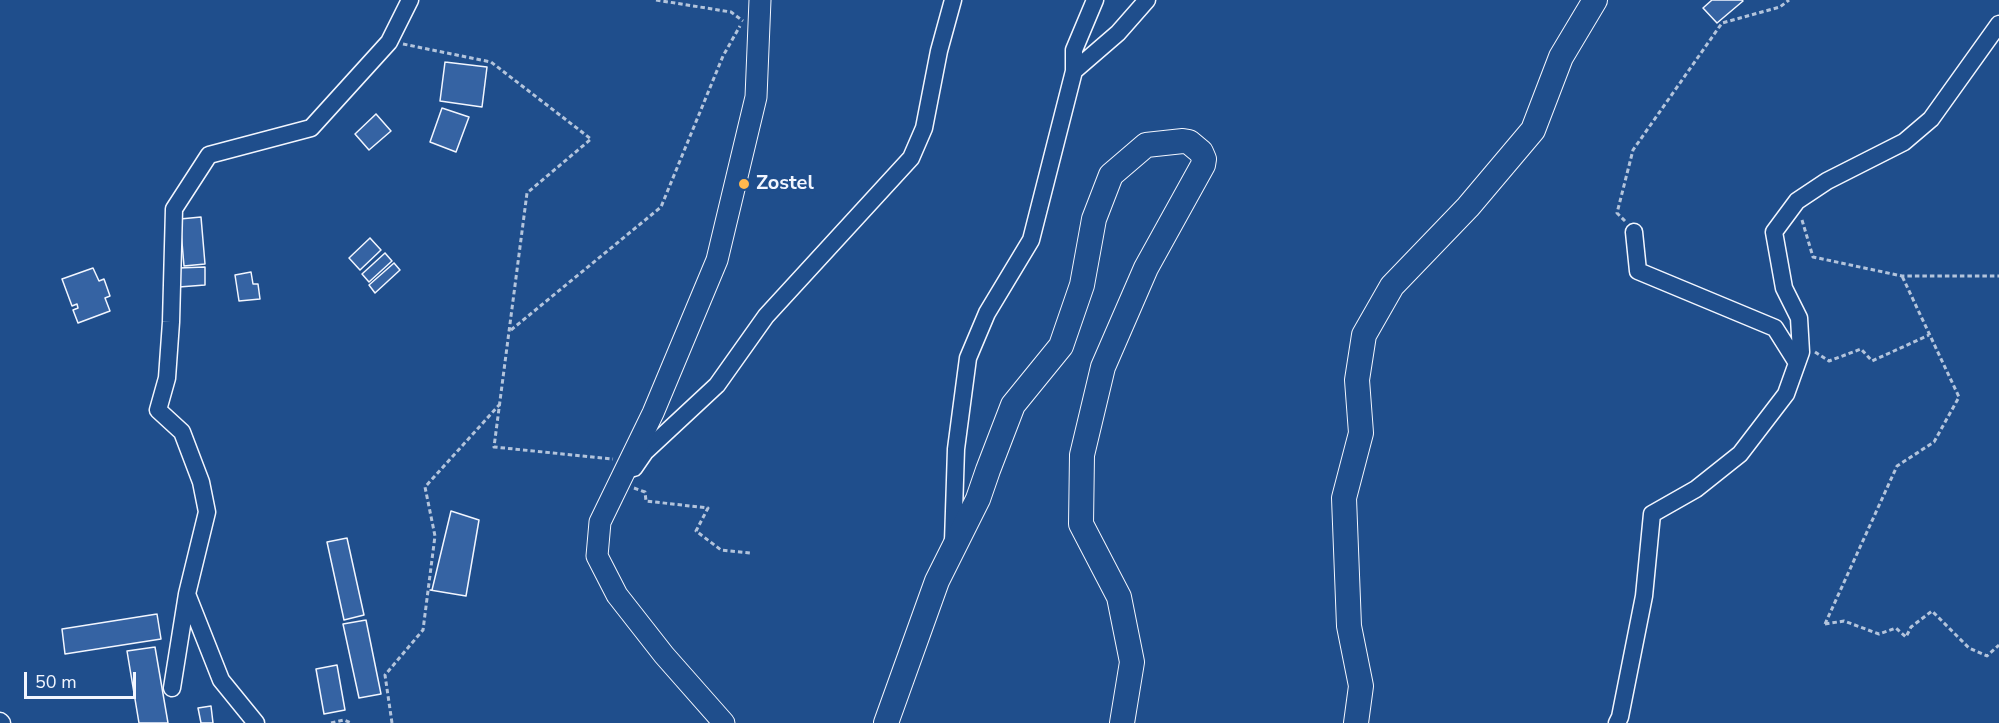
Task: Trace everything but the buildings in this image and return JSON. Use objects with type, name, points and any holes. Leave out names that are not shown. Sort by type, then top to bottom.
[{"type":"highway","points":[[1356,723],[1361,686],[1349,626],[1344,498],[1361,433],[1357,380],[1364,335],[1392,286],[1468,207],[1533,130],[1561,57],[1595,0]]},
{"type":"highway","points":[[886,723],[937,581],[978,499],[1013,405],[1061,346],[1082,285],[1094,219],[1111,175],[1146,145],[1189,142],[1201,152],[1204,159],[1203,165],[1146,267],[1103,367],[1082,455],[1081,524],[1119,597],[1132,662],[1122,723]]},
{"type":"main road","points":[[724,723],[664,655],[617,595],[597,556],[600,522],[608,502],[653,412],[717,260],[756,97],[754,7]]},
{"type":"street","points":[[172,687],[187,594],[207,512],[201,482],[182,432],[158,410],[167,378],[174,209],[209,155],[311,128],[389,42],[410,0]]},
{"type":"street","points":[[608,502],[645,452],[717,385],[766,316],[911,158],[924,128],[939,51],[953,0]]},
{"type":"street","points":[[953,550],[956,449],[968,358],[987,313],[1031,240],[1074,71],[1074,50],[1095,0]]},
{"type":"street","points":[[1074,71],[1118,33],[1147,0]]},
{"type":"street","points":[[1805,360],[1801,352],[1798,318],[1784,288],[1774,232],[1797,201],[1827,182],[1904,142],[1931,118],[1999,24]]},
{"type":"street","points":[[1634,232],[1638,271],[1775,328],[1805,360]]},
{"type":"street","points":[[1617,723],[1644,596],[1652,514],[1696,489],[1740,454],[1786,394],[1805,360]]},
{"type":"street","points":[[187,594],[221,680],[256,723]]},
{"type":"path","points":[[656,0],[731,12],[743,21]]},
{"type":"path","points":[[1634,232],[1617,213],[1633,150],[1722,23],[1780,7],[1789,0]]},
{"type":"path","points":[[510,331],[661,207],[723,56],[743,21],[754,7]]},
{"type":"path","points":[[389,42],[491,62],[591,139],[527,193],[494,447],[630,460]]},
{"type":"path","points":[[1797,201],[1813,257],[1902,276],[1999,276]]},
{"type":"path","points":[[1902,276],[1959,397],[1934,442],[1897,466],[1825,624],[1845,621],[1879,634],[1896,628],[1906,637],[1911,627],[1932,611],[1969,648],[1987,656],[1999,645]]},
{"type":"path","points":[[1805,360],[1811,349],[1829,362],[1861,349],[1872,361],[1929,335]]},
{"type":"path","points":[[392,723],[385,675],[423,630],[435,536],[425,487],[500,404]]},
{"type":"path","points":[[608,502],[633,488],[645,492],[646,501],[708,508],[696,531],[721,550],[750,553]]},
{"type":"path","points":[[331,723],[344,720],[351,723]]},
{"type":"place","name":"Zostel","points":[[744,184]]}]
